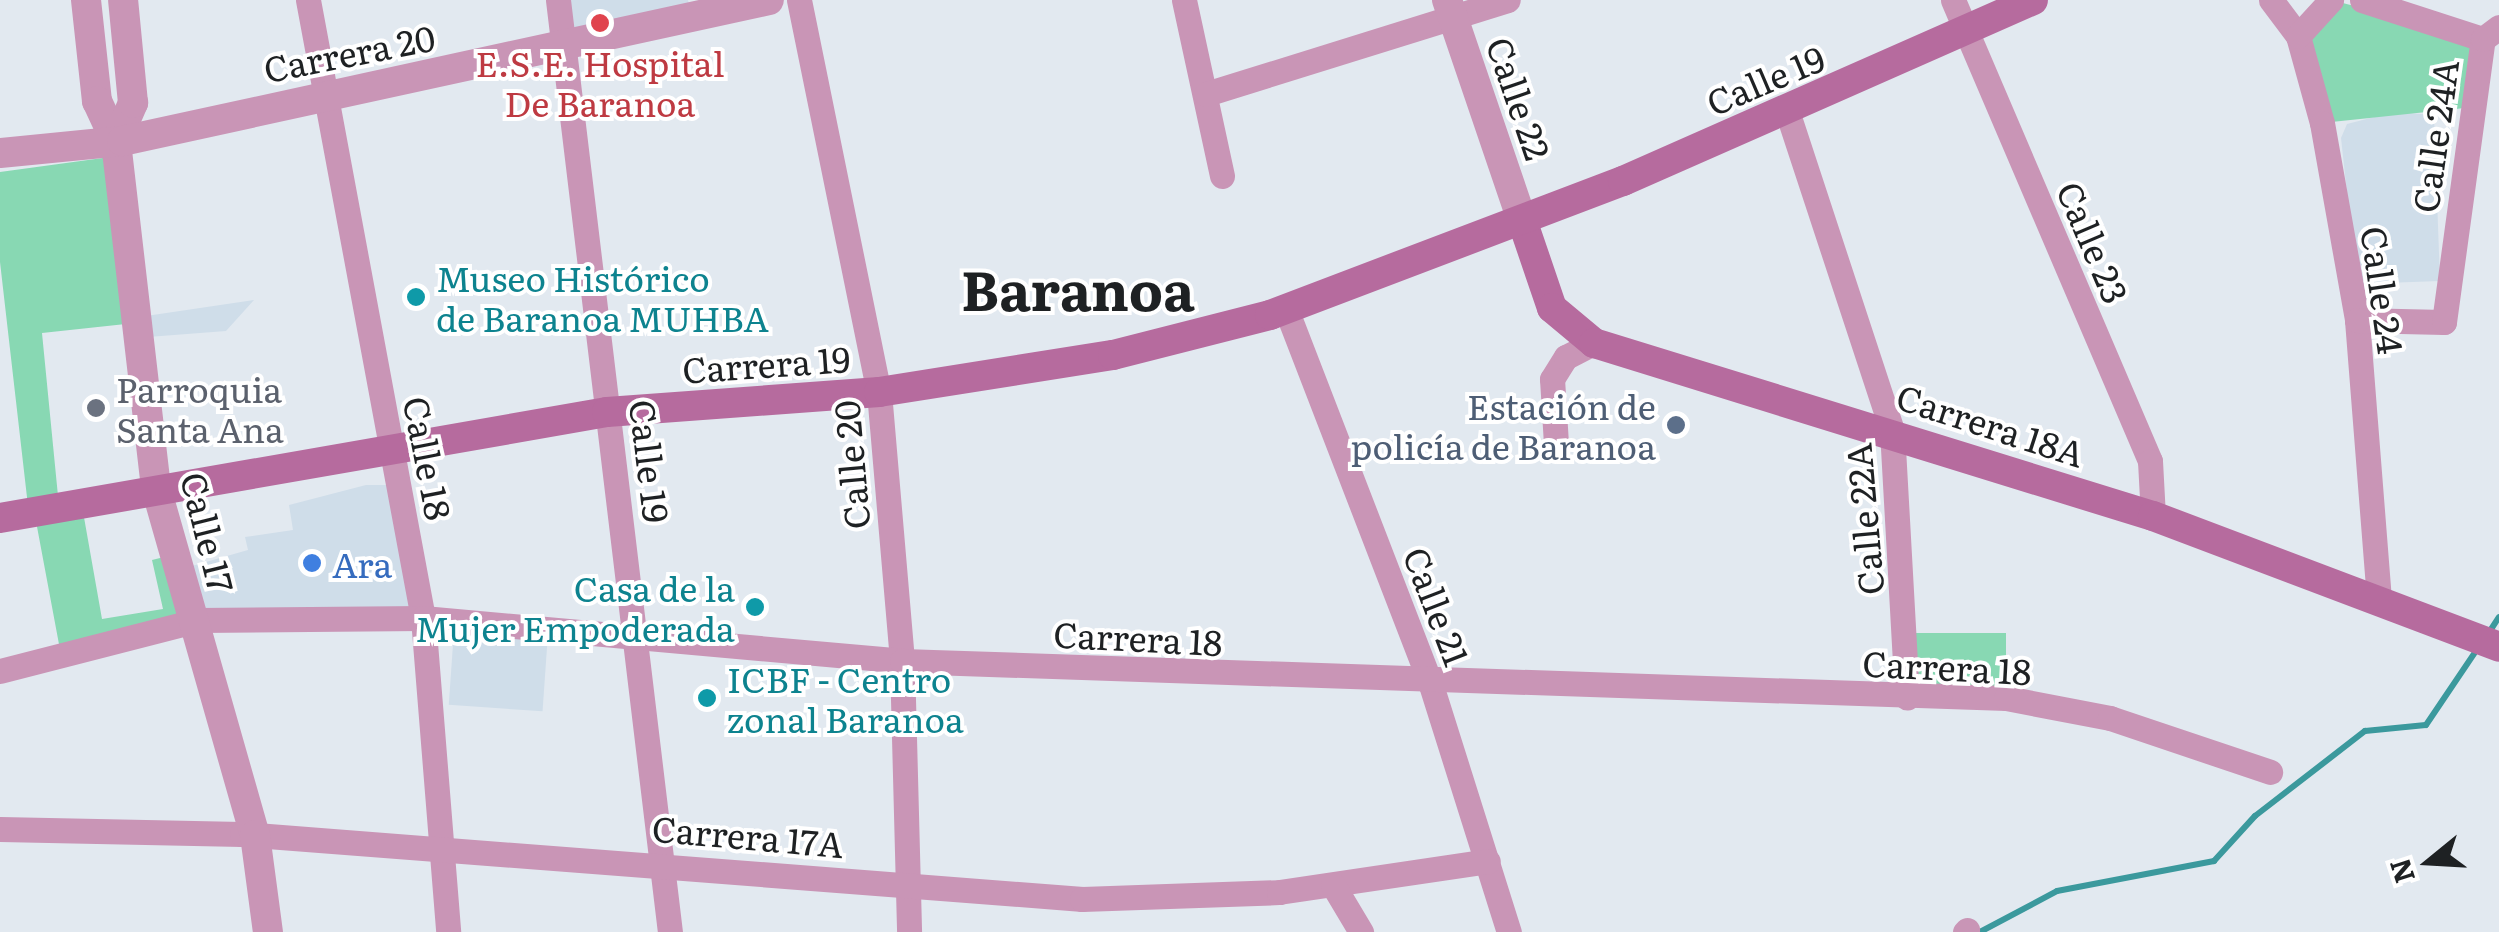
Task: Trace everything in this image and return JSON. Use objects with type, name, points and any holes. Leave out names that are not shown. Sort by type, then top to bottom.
[{"type":"main road","name":"Calle 19","points":[[1522,220],[2036,3]]},
{"type":"main road","name":"Carrera 19","points":[[0,518],[390,445],[607,412],[880,392],[1113,356],[1286,309],[1522,220]]},
{"type":"main road","name":"Carrera 18A","points":[[1522,220],[1552,308],[1594,343],[1892,430],[2153,516],[2499,646]]},
{"type":"street","name":"Calle 17","points":[[86,0],[97,100],[116,142],[156,488],[256,835],[268,932]]},
{"type":"street","name":"Calle 17","points":[[116,142],[133,103],[124,0]]},
{"type":"street","name":"Calle 18","points":[[308,0],[423,618],[446,850],[448,932]]},
{"type":"street","name":"Calle 19","points":[[558,0],[670,932]]},
{"type":"street","name":"Carrera 20","points":[[0,153],[116,142],[327,94],[564,48],[769,0]]},
{"type":"street","name":"Calle 20","points":[[798,0],[880,392],[902,661],[910,932]]},
{"type":"street","points":[[1184,0],[1222,176]]},
{"type":"street","points":[[1206,94],[1450,9],[1508,0]]},
{"type":"street","name":"Calle 23","points":[[1952,0],[2150,461],[2153,516]]},
{"type":"street","name":"Calle 24","points":[[2272,0],[2298,36],[2357,320],[2379,602]]},
{"type":"street","points":[[2298,36],[2332,0]]},
{"type":"street","points":[[2362,0],[2491,33]]},
{"type":"street","name":"Calle 22","points":[[1450,9],[1522,220]]},
{"type":"street","name":"Calle 24A","points":[[2357,320],[2444,322],[2491,33]]},
{"type":"street","name":"Calle 22A","points":[[1787,111],[1892,430],[1907,698]]},
{"type":"street","name":"Calle 21","points":[[1286,309],[1431,685],[1509,932]]},
{"type":"street","points":[[1556,444],[1552,378],[1566,357],[1594,343]]},
{"type":"street","name":"Carrera 18","points":[[0,671],[192,622],[423,618],[902,661],[1431,685],[2006,698],[2110,718],[2270,772]]},
{"type":"street","name":"Carrera 17A","points":[[0,829],[256,835],[664,862],[1082,898],[1333,885],[1488,861]]},
{"type":"street","points":[[1333,885],[1361,932]]},
{"type":"shaded area","name":"E.S.E. Hospital De Baranoa","points":[[567,0],[688,0],[690,8],[571,38]]},
{"type":"shaded area","points":[[2394,112],[2434,115],[2440,281],[2357,284],[2341,138],[2347,124]]},
{"type":"shaded area","points":[[254,300],[226,331],[148,337],[146,316]]},
{"type":"shaded area","points":[[366,485],[389,485],[414,610],[197,614],[185,568],[248,550],[245,537],[293,530],[289,505]]},
{"type":"shaded area","points":[[454,630],[548,637],[543,711],[449,705]]},
{"type":"green space","points":[[2331,0],[2483,39],[2474,107],[2322,123],[2307,26]]},
{"type":"green space","points":[[110,157],[135,323],[42,333],[58,496],[28,506],[0,262],[0,172]]},
{"type":"green space","points":[[82,506],[102,619],[163,609],[152,560],[168,556],[184,616],[61,655],[35,516]]},
{"type":"green space","points":[[1907,633],[2006,633],[2006,698],[1907,698]]},
{"type":"waterway","points":[[2488,634],[2499,617]]},
{"type":"waterway","points":[[1980,932],[2057,891],[2214,861],[2255,816],[2365,731],[2426,725],[2478,648]]},
{"type":"place","name":"E.S.E. Hospital De Baranoa","points":[[600,23]]},
{"type":"place","name":"Museo Histórico de Baranoa MUHBA","points":[[416,297]]},
{"type":"place","name":"Parroquia Santa Ana","points":[[96,408]]},
{"type":"place","name":"Estación de policía de Baranoa","points":[[1676,425]]},
{"type":"place","name":"Ara","points":[[312,563]]},
{"type":"place","name":"Casa de la Mujer Empoderada","points":[[755,607]]},
{"type":"place","name":"ICBF - Centro zonal Baranoa","points":[[707,698]]},
{"type":"district","name":"Baranoa","points":[[1078,288]]}]
